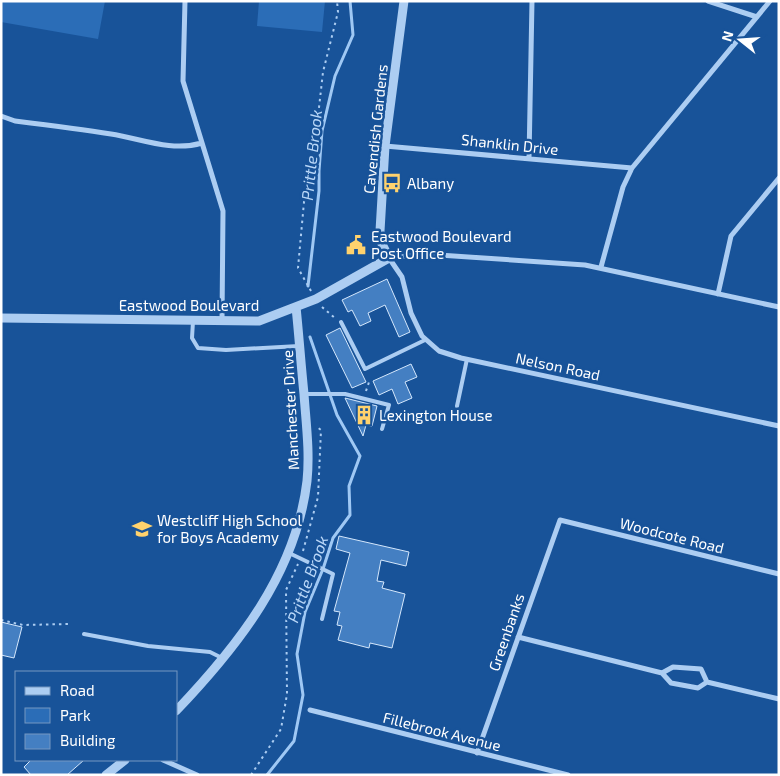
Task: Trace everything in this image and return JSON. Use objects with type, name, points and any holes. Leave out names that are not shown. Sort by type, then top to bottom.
[{"type":"street","points":[[185,1],[183,82],[224,211],[222,321]]},
{"type":"street","name":"Cavendish Gardens","points":[[389,258],[382,244],[380,231],[385,146],[404,1]]},
{"type":"street","points":[[529,158],[532,1]]},
{"type":"street","points":[[708,1],[757,17]]},
{"type":"street","points":[[601,268],[623,187],[632,168],[770,1]]},
{"type":"street","points":[[1,116],[15,121],[112,134],[174,147],[202,143]]},
{"type":"street","name":"Shanklin Drive","points":[[385,146],[632,168]]},
{"type":"street","points":[[718,294],[730,236],[779,178]]},
{"type":"street","name":"Eastwood Boulevard","points":[[1,318],[259,321],[316,299],[389,258],[415,255],[439,255],[601,268],[779,307]]},
{"type":"street","points":[[389,258],[402,277],[411,313],[425,340]]},
{"type":"street","name":"Manchester Drive","points":[[178,708],[223,658],[262,604],[277,580],[289,553],[300,517],[307,480],[308,450],[301,346],[296,307]]},
{"type":"street","name":"Nelson Road","points":[[425,340],[439,351],[467,360],[779,426]]},
{"type":"street","name":"Woodcote Road","points":[[560,520],[779,574]]},
{"type":"street","name":"Greenbanks","points":[[477,753],[560,520]]},
{"type":"street","points":[[518,637],[662,673],[671,683],[698,688],[707,682],[779,699]]},
{"type":"street","points":[[662,673],[674,667],[701,669],[707,682]]},
{"type":"street","name":"Fillebrook Avenue","points":[[310,710],[568,775]]},
{"type":"street","points":[[106,775],[124,761]]},
{"type":"street","points":[[165,761],[197,775]]},
{"type":"lane","points":[[194,321],[192,338],[198,348],[226,350],[301,346]]},
{"type":"lane","points":[[341,322],[365,369],[425,340]]},
{"type":"lane","points":[[457,406],[467,360]]},
{"type":"lane","points":[[304,394],[340,394],[389,405],[382,429]]},
{"type":"lane","points":[[289,553],[333,574],[322,619]]},
{"type":"lane","points":[[84,634],[148,646],[210,652],[223,658]]},
{"type":"path","points":[[337,1],[338,12],[322,72],[310,188],[304,202],[298,268],[326,312],[341,322]]},
{"type":"path","points":[[364,399],[370,379]]},
{"type":"path","points":[[251,775],[281,729],[288,694],[286,590]]},
{"type":"path","points":[[1,620],[23,625],[70,624]]},
{"type":"green space","points":[[1,1],[105,1],[98,39],[1,22]]},
{"type":"green space","points":[[259,1],[325,1],[322,32],[257,26]]},
{"type":"building","points":[[387,279],[410,332],[399,337],[385,305],[368,313],[371,321],[360,326],[352,310],[348,312],[342,300]]},
{"type":"building","points":[[340,328],[366,382],[352,388],[326,335]]},
{"type":"building","points":[[411,364],[417,377],[405,382],[412,398],[398,404],[392,389],[379,395],[373,381]]},
{"type":"building","name":"Lexington House","points":[[345,398],[377,406],[372,426],[366,425],[363,436]]},
{"type":"building","points":[[339,536],[409,552],[406,566],[381,560],[377,581],[384,582],[382,588],[405,594],[392,648],[370,643],[369,648],[338,640],[342,626],[337,625],[340,612],[334,611],[350,553],[336,549]]},
{"type":"building","points":[[1,622],[22,627],[14,658],[1,655]]},
{"type":"building","points":[[30,761],[83,761],[67,775],[31,775],[24,767]]},
{"type":"waterway","name":"Prittle Brook","points":[[308,286],[319,191],[322,131],[335,76],[353,35],[350,1]]},
{"type":"waterway","name":"Prittle Brook","points":[[267,775],[294,741],[303,695],[297,654],[305,612],[323,569],[333,538],[350,515],[349,486],[360,456],[337,415],[310,337]]},
{"type":"place","name":"Albany","points":[[392,183]]},
{"type":"place","name":"Eastwood Boulevard Post Office","points":[[356,245]]},
{"type":"place","name":"Lexington House","points":[[364,415]]},
{"type":"place","name":"Westcliff High School for Boys Academy","points":[[142,529]]}]
